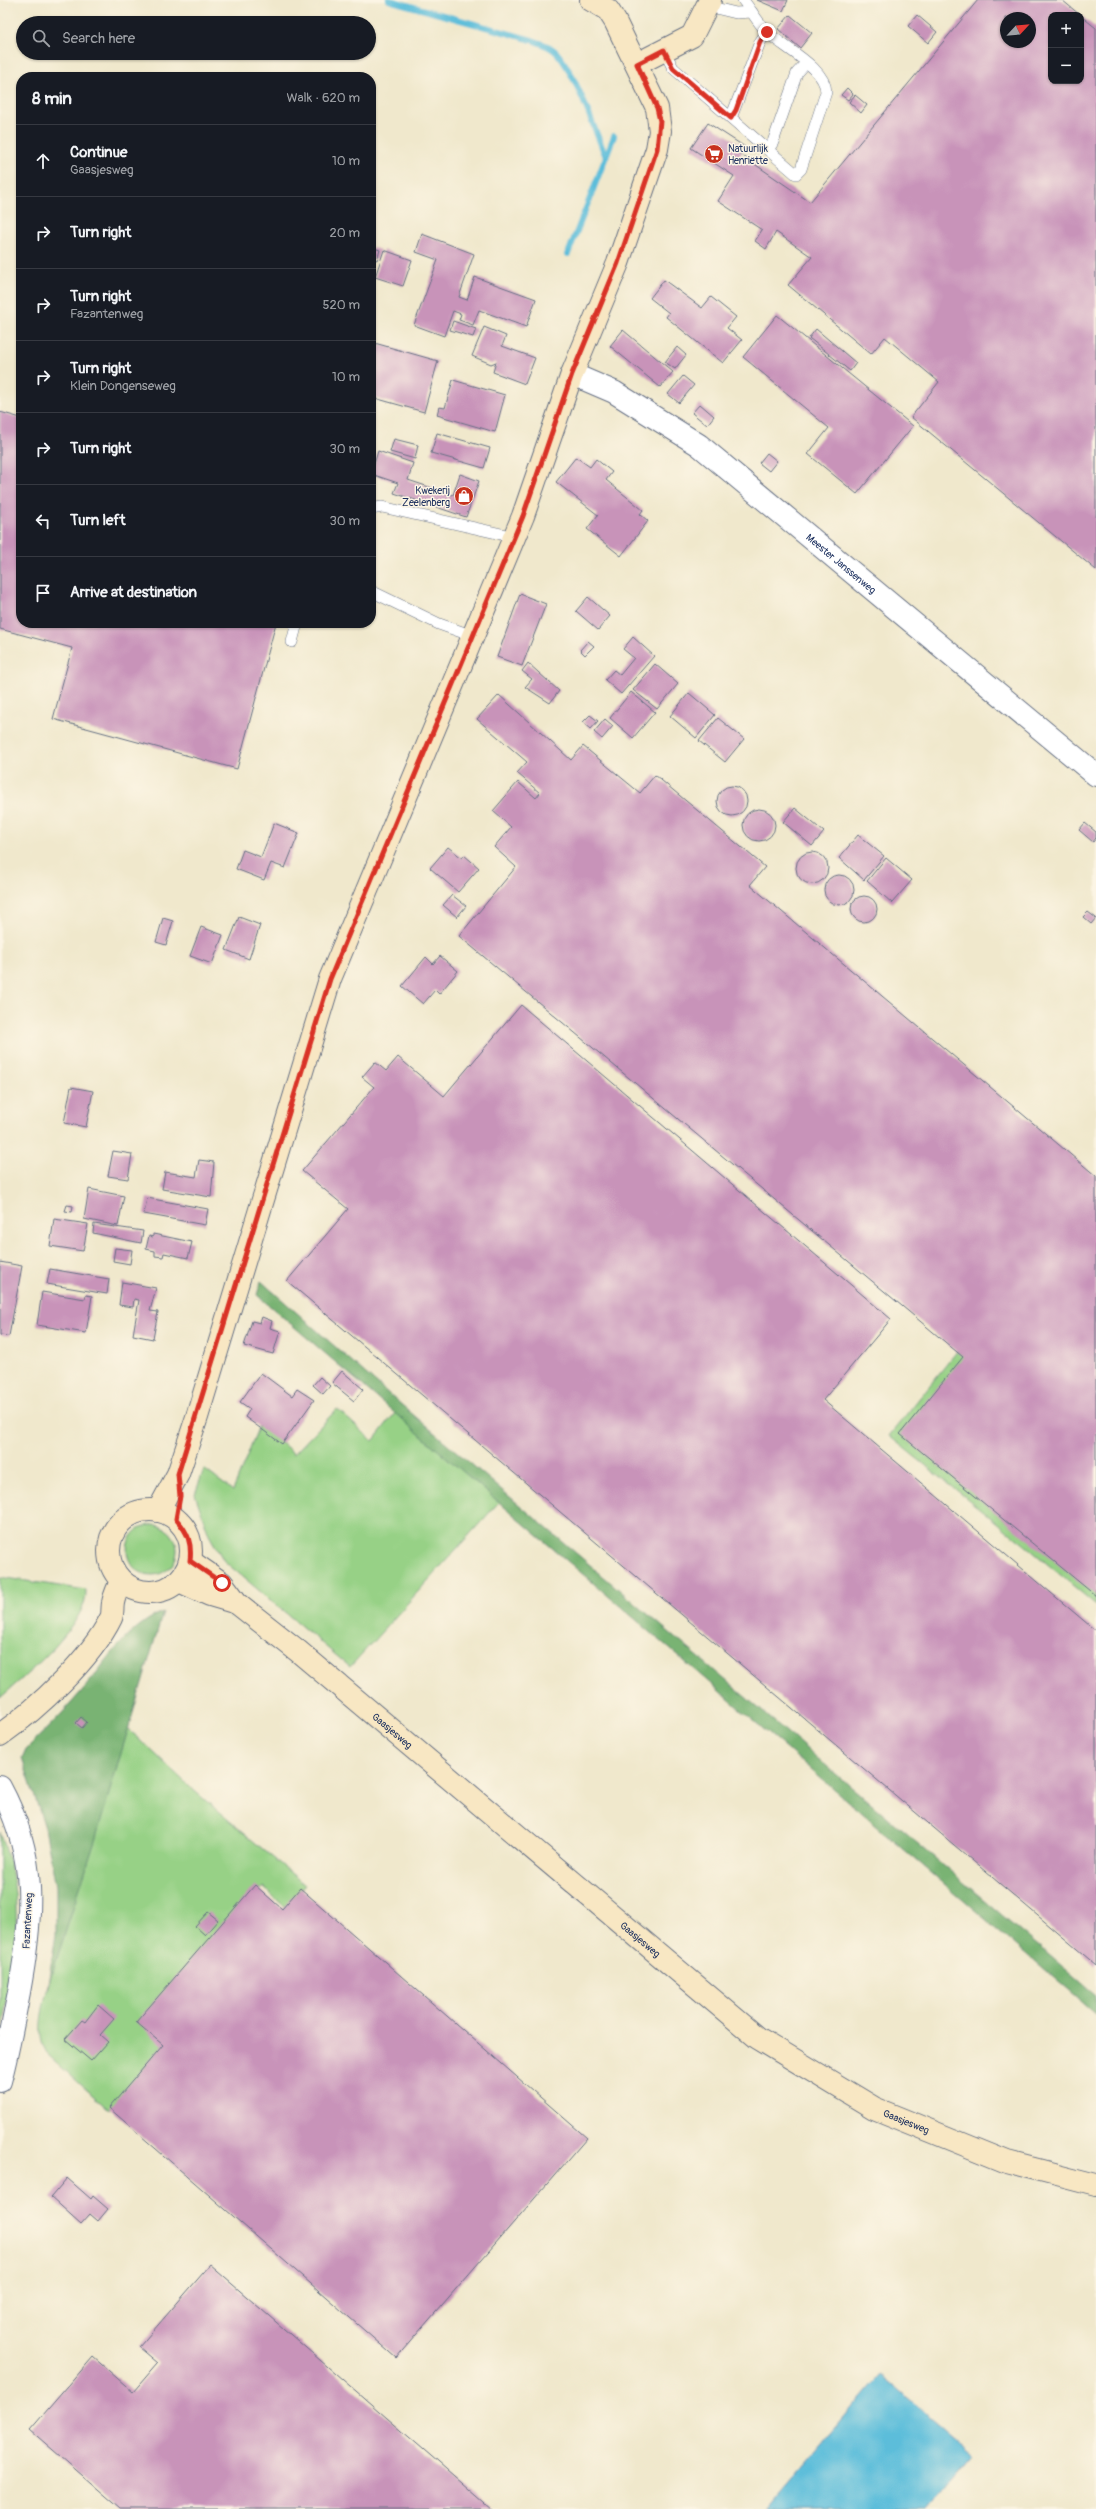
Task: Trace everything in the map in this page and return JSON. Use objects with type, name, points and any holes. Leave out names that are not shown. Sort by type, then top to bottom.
[{"type":"street","points":[[167,1515],[180,1496],[178,1474],[330,979],[514,537],[572,374],[618,263],[657,149],[660,121],[657,108],[637,64],[608,10],[591,0]]},
{"type":"street","points":[[637,64],[692,36],[708,3]]},
{"type":"street","name":"Meester Janssenweg","points":[[572,374],[614,392],[699,445],[1096,775]]},
{"type":"street","points":[[136,1512],[167,1515],[183,1527],[189,1539],[190,1561],[179,1580],[162,1591],[142,1591],[121,1580],[115,1572],[109,1552],[113,1534],[125,1518],[136,1512]]},
{"type":"street","name":"Gaasjesweg","points":[[190,1561],[222,1583],[237,1603],[298,1651],[758,2038],[874,2108],[1007,2162],[1096,2186]]},
{"type":"street","points":[[0,1735],[37,1706],[71,1671],[103,1633],[112,1616],[113,1602],[121,1580]]},
{"type":"street","name":"Gaasjesweg","points":[[179,1580],[210,1595],[237,1603]]},
{"type":"street","points":[[112,1616],[124,1610],[142,1591]]},
{"type":"street","name":"Fazantenweg","points":[[0,1786],[21,1834],[27,1867],[30,1903],[29,1938],[0,2081]]},
{"type":"lane","points":[[664,50],[673,68],[796,174],[801,169],[826,92],[824,80],[806,63],[767,32],[743,0]]},
{"type":"lane","points":[[708,3],[736,13],[752,12]]},
{"type":"lane","points":[[731,118],[736,110],[760,42],[767,32]]},
{"type":"lane","points":[[768,150],[773,142],[797,73],[806,63]]},
{"type":"lane","points":[[376,508],[382,507],[514,537]]},
{"type":"lane","points":[[376,593],[438,624],[473,636]]},
{"type":"lane","points":[[292,642],[296,628]]},
{"type":"green space","points":[[261,1281],[383,1389],[1096,1995],[1096,2014],[257,1295]]},
{"type":"green space","points":[[958,1350],[972,1362],[1096,1582],[1096,1605],[1025,1545],[889,1436]]},
{"type":"green space","points":[[337,1409],[373,1441],[395,1413],[499,1502],[350,1667],[224,1561],[209,1535],[195,1494],[204,1469],[233,1491],[260,1423],[294,1454]]},
{"type":"green space","points":[[147,1525],[157,1525],[170,1532],[177,1545],[177,1555],[170,1568],[157,1575],[147,1575],[138,1571],[131,1564],[127,1555],[127,1545],[131,1536],[138,1529]]},
{"type":"green space","points":[[0,1577],[86,1590],[84,1603],[77,1618],[66,1633],[39,1663],[0,1698]]},
{"type":"green space","points":[[163,1612],[95,1841],[47,1989],[56,1934],[56,1887],[45,1828],[22,1758],[26,1749],[75,1699],[127,1636],[150,1619]]},
{"type":"green space","points":[[128,1728],[191,1788],[305,1885],[285,1907],[263,1887],[141,2024],[166,2046],[109,2110],[47,2054],[41,2039],[41,2022],[47,1989]]},
{"type":"green space","points":[[0,1832],[9,1860],[14,1886],[16,1935],[10,1985],[0,2039]]},
{"type":"water","points":[[881,2375],[973,2453],[926,2509],[766,2509]]},
{"type":"building","points":[[757,0],[788,0],[783,11]]},
{"type":"building","points":[[978,0],[1062,0],[1076,12],[1048,12],[1048,84],[1084,84],[1084,18],[1096,28],[1096,570],[911,417],[939,382],[885,337],[871,354],[788,285],[812,257],[776,232],[766,249],[755,241],[762,230],[718,201],[734,176],[691,148],[708,123],[745,147],[740,154],[810,202]]},
{"type":"building","points":[[790,15],[812,33],[800,48],[778,29]]},
{"type":"building","points":[[917,15],[937,32],[928,43],[908,26]]},
{"type":"building","points":[[847,88],[853,94],[848,100],[841,95]]},
{"type":"building","points":[[855,95],[867,105],[861,113],[849,102]]},
{"type":"building","points":[[422,234],[474,254],[459,297],[467,300],[475,277],[536,299],[526,327],[479,310],[473,325],[459,320],[461,314],[453,311],[444,336],[414,325],[438,260],[416,252]]},
{"type":"building","points":[[376,249],[380,250],[376,260]]},
{"type":"building","points":[[384,250],[412,260],[403,286],[376,277]]},
{"type":"building","points":[[664,280],[702,308],[711,297],[736,317],[727,328],[742,340],[723,363],[666,317],[669,313],[650,298]]},
{"type":"building","points":[[777,315],[913,426],[857,494],[808,454],[829,428],[743,357]]},
{"type":"building","points":[[453,321],[476,329],[473,337],[450,330]]},
{"type":"building","points":[[484,327],[506,336],[502,346],[535,358],[525,384],[493,372],[496,362],[491,364],[472,356]]},
{"type":"building","points":[[816,329],[856,363],[850,371],[809,338]]},
{"type":"building","points":[[623,330],[673,372],[660,387],[610,346]]},
{"type":"building","points":[[376,343],[438,361],[424,412],[376,398]]},
{"type":"building","points":[[677,347],[686,355],[675,369],[665,362]]},
{"type":"building","points":[[683,376],[694,385],[679,403],[668,394]]},
{"type":"building","points":[[453,380],[505,395],[495,432],[437,415],[439,407],[445,408]]},
{"type":"building","points":[[700,404],[714,416],[707,425],[692,413]]},
{"type":"building","points":[[0,412],[16,417],[16,628],[275,628],[237,769],[53,719],[72,648],[0,629]]},
{"type":"building","points":[[437,433],[490,448],[484,468],[431,453]]},
{"type":"building","points":[[394,439],[418,445],[415,459],[390,452]]},
{"type":"building","points":[[378,451],[413,463],[408,480],[453,495],[460,474],[479,481],[466,517],[394,493],[398,483],[376,476],[376,458]]},
{"type":"building","points":[[767,453],[777,461],[769,471],[759,463]]},
{"type":"building","points":[[576,457],[590,467],[596,459],[612,472],[606,480],[643,510],[640,514],[648,521],[621,556],[587,529],[598,515],[556,482]]},
{"type":"building","points":[[520,594],[546,604],[522,666],[497,657]]},
{"type":"building","points":[[588,597],[610,616],[598,630],[576,611]]},
{"type":"building","points":[[633,637],[654,656],[621,694],[605,680],[614,670],[620,675],[634,658],[623,649]]},
{"type":"building","points":[[588,641],[594,646],[585,655],[580,650]]},
{"type":"building","points":[[528,663],[559,691],[550,703],[525,687],[532,679],[522,671]]},
{"type":"building","points":[[655,664],[678,684],[657,709],[633,690]]},
{"type":"building","points":[[631,692],[655,712],[633,738],[610,718]]},
{"type":"building","points":[[689,693],[715,715],[696,738],[670,716]]},
{"type":"building","points":[[499,695],[571,760],[583,746],[640,793],[655,775],[765,867],[750,885],[1096,1176],[1096,1596],[900,1434],[963,1357],[459,936],[516,867],[494,847],[511,827],[493,811],[518,782],[536,798],[540,793],[517,773],[527,762],[477,719]]},
{"type":"building","points":[[590,715],[598,721],[591,729],[583,722]]},
{"type":"building","points":[[718,718],[744,739],[725,762],[699,741]]},
{"type":"building","points":[[605,719],[613,726],[602,739],[594,732]]},
{"type":"building","points":[[732,786],[738,787],[746,795],[746,807],[738,815],[732,816],[726,815],[718,807],[717,801],[718,795],[726,787]]},
{"type":"building","points":[[795,808],[824,832],[812,846],[783,822]]},
{"type":"building","points":[[756,809],[762,809],[772,816],[775,825],[774,831],[768,838],[762,841],[756,841],[746,834],[743,828],[743,822],[750,812]]},
{"type":"building","points":[[274,823],[299,833],[285,868],[271,863],[264,880],[236,869],[243,850],[261,857]]},
{"type":"building","points":[[1085,823],[1096,832],[1096,838],[1093,842],[1079,830]]},
{"type":"building","points":[[858,835],[884,856],[864,880],[839,858]]},
{"type":"building","points":[[448,847],[462,858],[464,855],[479,868],[458,892],[430,868]]},
{"type":"building","points":[[812,852],[818,853],[825,859],[828,868],[827,874],[821,881],[812,884],[806,883],[799,877],[796,868],[797,862],[803,855]]},
{"type":"building","points":[[886,858],[912,880],[892,903],[867,881]]},
{"type":"building","points":[[839,875],[850,879],[854,890],[850,901],[839,905],[828,901],[824,890],[828,879]]},
{"type":"building","points":[[452,895],[466,906],[457,917],[443,905]]},
{"type":"building","points":[[864,896],[873,900],[877,909],[873,918],[864,922],[855,918],[851,909],[855,900]]},
{"type":"building","points":[[1088,912],[1096,918],[1091,924],[1083,917]]},
{"type":"building","points":[[239,917],[260,925],[249,959],[226,950]]},
{"type":"building","points":[[163,918],[173,921],[166,945],[156,942]]},
{"type":"building","points":[[201,927],[223,935],[212,964],[190,956]]},
{"type":"building","points":[[440,956],[458,971],[439,994],[435,990],[423,1004],[402,986],[426,957],[433,964]]},
{"type":"building","points":[[521,1005],[891,1319],[823,1400],[1096,1631],[1096,1965],[287,1281],[348,1209],[302,1171],[374,1087],[362,1077],[375,1062],[386,1071],[398,1057],[444,1096]]},
{"type":"building","points":[[71,1087],[93,1091],[86,1127],[64,1123]]},
{"type":"building","points":[[113,1151],[132,1154],[128,1179],[108,1176]]},
{"type":"building","points":[[199,1160],[214,1162],[211,1197],[162,1189],[165,1172],[196,1177]]},
{"type":"building","points":[[89,1189],[124,1196],[118,1226],[84,1219]]},
{"type":"building","points":[[147,1198],[208,1209],[205,1225],[144,1214]]},
{"type":"building","points":[[67,1205],[73,1206],[72,1212],[65,1211]]},
{"type":"building","points":[[54,1219],[88,1224],[83,1251],[50,1246]]},
{"type":"building","points":[[94,1224],[143,1231],[141,1243],[93,1233]]},
{"type":"building","points":[[153,1234],[192,1242],[188,1258],[164,1253],[163,1257],[155,1256],[155,1251],[146,1249],[149,1236],[153,1237]]},
{"type":"building","points":[[115,1248],[132,1250],[130,1264],[113,1261]]},
{"type":"building","points":[[0,1262],[22,1266],[9,1336],[0,1335]]},
{"type":"building","points":[[50,1269],[109,1279],[107,1294],[47,1284]]},
{"type":"building","points":[[122,1282],[156,1288],[150,1311],[158,1312],[153,1339],[133,1335],[139,1300],[134,1299],[133,1307],[119,1305]]},
{"type":"building","points":[[42,1292],[85,1299],[86,1295],[92,1296],[86,1333],[37,1325]]},
{"type":"building","points":[[262,1317],[272,1321],[270,1328],[280,1331],[273,1354],[244,1346],[252,1321],[260,1323]]},
{"type":"building","points":[[342,1371],[363,1389],[354,1401],[332,1383]]},
{"type":"building","points":[[261,1373],[292,1396],[297,1389],[314,1400],[282,1444],[245,1417],[250,1409],[240,1402]]},
{"type":"building","points":[[320,1377],[330,1386],[323,1394],[313,1385]]},
{"type":"building","points":[[81,1717],[87,1722],[82,1728],[76,1723]]},
{"type":"building","points":[[255,1885],[282,1909],[300,1888],[587,2138],[396,2358],[109,2108],[163,2045],[136,2022]]},
{"type":"building","points":[[208,1912],[218,1920],[205,1935],[195,1926]]},
{"type":"building","points":[[98,2005],[114,2019],[100,2035],[108,2042],[91,2061],[65,2039],[82,2020],[85,2022]]},
{"type":"building","points":[[67,2178],[91,2199],[93,2196],[108,2209],[98,2221],[90,2214],[81,2224],[51,2197]]},
{"type":"building","points":[[210,2265],[492,2509],[121,2509],[30,2430],[93,2357],[133,2392],[158,2363],[139,2347]]},
{"type":"waterway","points":[[389,0],[532,40],[552,48],[564,62],[578,88],[606,157]]},
{"type":"waterway","points":[[568,254],[614,136]]},
{"type":"place","name":"Natuurlijk Henriëtte","points":[[714,154]]},
{"type":"place","name":"Kwekerij Zeelenberg","points":[[464,496]]},
{"type":"route","points":[[222,1583],[190,1561],[191,1549],[189,1539],[183,1527],[176,1519],[180,1496],[178,1474],[197,1417],[330,979],[523,516],[561,404],[618,263],[657,149],[660,131],[660,121],[657,108],[637,64],[664,50],[673,68],[731,118],[736,110],[760,42],[767,32]]}]
